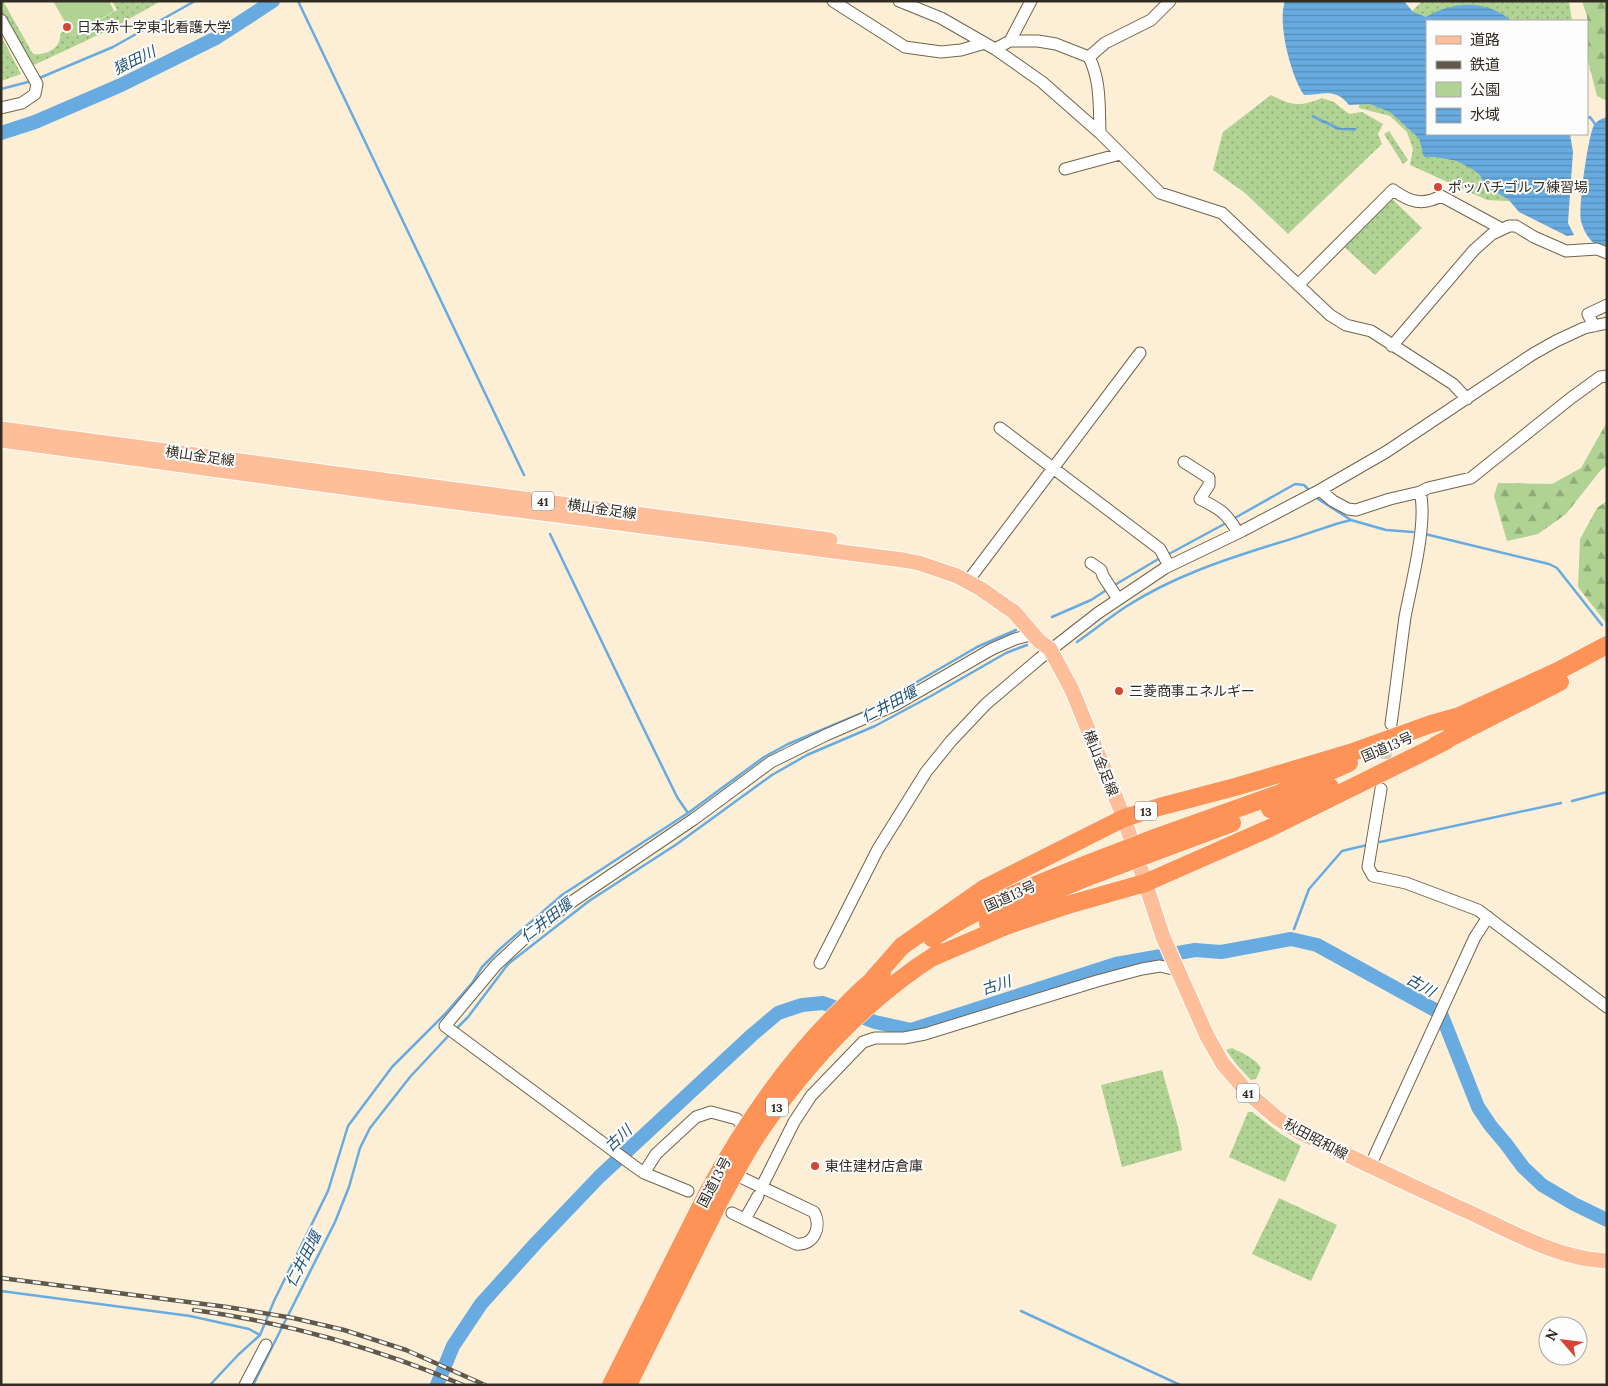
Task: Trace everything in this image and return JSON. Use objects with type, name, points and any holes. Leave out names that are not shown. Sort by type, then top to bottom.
[{"type":"highway","name":"国道13号","points":[[1163,842],[1456,717],[1558,671],[1607,645]]},
{"type":"highway","name":"国道13号","points":[[859,1003],[873,980],[909,953],[969,916],[1008,896],[1347,780],[1446,741],[1607,658]]},
{"type":"highway","name":"13","points":[[873,980],[902,946],[985,888],[1124,818],[1243,785],[1456,717]]},
{"type":"highway","name":"13","points":[[931,958],[1006,926],[1071,904],[1145,883],[1270,828],[1446,741]]},
{"type":"highway","name":"国道13号","points":[[628,1385],[734,1174],[758,1132],[841,1020],[859,1003],[896,982],[984,925],[1085,871]]},
{"type":"highway","name":"国道13号","points":[[611,1385],[720,1202],[744,1129],[812,1038],[841,1020]]},
{"type":"main road","name":"横山金足線","points":[[1,429],[705,522],[891,549],[943,560],[971,577],[1000,590],[1029,614],[1047,636],[1049,648],[1072,690],[1124,818],[1145,883]]},
{"type":"main road","name":"横山金足線","points":[[1,440],[897,559],[971,577],[1007,606],[1039,641],[1049,648]]},
{"type":"main road","name":"秋田昭和線","points":[[1145,883],[1163,937],[1207,1036],[1219,1057],[1249,1094],[1277,1118],[1298,1132],[1495,1224],[1564,1254],[1592,1261],[1607,1262]]},
{"type":"street","points":[[833,1],[905,47],[941,52],[990,46],[1010,41],[1038,41],[1056,44],[1089,57],[1095,70],[1100,98],[1100,133]]},
{"type":"street","points":[[899,1],[941,18],[990,46],[1042,82],[1100,133],[1160,193],[1222,213],[1330,315],[1346,325],[1371,332],[1453,384],[1467,399]]},
{"type":"street","points":[[1010,41],[1031,1]]},
{"type":"street","points":[[1089,57],[1104,43],[1151,20],[1170,1]]},
{"type":"street","points":[[1,20],[35,80],[35,94],[22,103],[1,108]]},
{"type":"street","points":[[1065,169],[1120,154]]},
{"type":"street","points":[[1299,284],[1394,190],[1413,201],[1423,202],[1441,196],[1502,229]]},
{"type":"street","points":[[1392,346],[1474,250],[1492,234],[1502,229],[1516,226],[1534,237],[1566,251],[1597,249],[1607,253]]},
{"type":"street","points":[[1594,326],[1588,314],[1607,306]]},
{"type":"street","points":[[820,963],[878,849],[926,772],[951,741],[986,704],[1113,592],[1167,560],[1234,525],[1320,490],[1386,452],[1533,354],[1584,328],[1607,323]]},
{"type":"street","points":[[971,577],[1140,353]]},
{"type":"street","points":[[1320,490],[1333,501],[1348,509],[1356,510],[1442,484],[1471,478],[1571,398],[1600,378],[1607,376]]},
{"type":"street","points":[[1000,428],[1054,468],[1167,560]]},
{"type":"street","points":[[1184,462],[1209,478],[1209,485],[1200,499],[1215,506],[1234,525]]},
{"type":"street","points":[[1391,724],[1405,618],[1420,536],[1422,501],[1420,492]]},
{"type":"street","points":[[1091,563],[1101,570],[1113,592]]},
{"type":"street","points":[[688,1191],[644,1173],[445,1026],[496,965],[525,938],[567,905],[694,819],[771,762],[819,738],[895,706],[992,649],[1014,639],[1034,634]]},
{"type":"street","points":[[1381,789],[1368,867],[1373,876],[1406,882],[1478,910],[1607,1007]]},
{"type":"street","points":[[1370,1166],[1439,1015],[1488,917]]},
{"type":"street","points":[[763,1184],[794,1122],[811,1096],[863,1042],[875,1038],[904,1038],[924,1034],[1142,969],[1160,966],[1177,970]]},
{"type":"street","points":[[644,1173],[656,1154],[696,1117],[711,1112],[737,1119],[744,1129]]},
{"type":"street","points":[[720,1202],[745,1219],[796,1244],[801,1245],[811,1240],[815,1234],[818,1223],[814,1212],[734,1174]]},
{"type":"street","points":[[745,1219],[758,1196]]},
{"type":"street","points":[[245,1385],[266,1345]]},
{"type":"green space","points":[[1,1],[3,1],[33,54],[43,54],[56,47],[60,34],[68,28],[73,36],[117,10],[112,1],[161,1],[111,29],[34,65],[32,61],[28,60],[1,14]]},
{"type":"green space","points":[[53,1],[109,1],[114,11],[73,36]]},
{"type":"green space","points":[[1422,1],[1569,1],[1572,20],[1426,20],[1426,135],[1526,202],[1487,200],[1410,165],[1413,149],[1407,132],[1390,116],[1359,108],[1361,90],[1395,29]]},
{"type":"green space","points":[[1582,1],[1607,1],[1607,101],[1597,96],[1588,61],[1587,16]]},
{"type":"green space","points":[[1,36],[21,74],[1,81]]},
{"type":"green space","points":[[1271,95],[1296,104],[1308,103],[1322,98],[1334,102],[1349,114],[1362,112],[1383,124],[1378,134],[1382,144],[1288,234],[1245,193],[1213,170],[1223,132]]},
{"type":"green space","points":[[1389,131],[1408,160],[1403,164],[1384,134]]},
{"type":"green space","points":[[1388,195],[1422,228],[1375,275],[1340,243]]},
{"type":"green space","points":[[1607,422],[1607,465],[1600,471],[1566,514],[1538,534],[1507,541],[1494,496],[1498,483],[1552,484],[1581,468]]},
{"type":"green space","points":[[1607,501],[1607,624],[1578,587],[1580,539],[1597,508]]},
{"type":"green space","points":[[1232,1048],[1248,1056],[1258,1064],[1261,1068],[1256,1079],[1251,1080],[1237,1065],[1226,1050]]},
{"type":"green space","points":[[1162,1070],[1178,1127],[1182,1150],[1122,1167],[1101,1085]]},
{"type":"green space","points":[[1248,1112],[1252,1112],[1281,1134],[1301,1146],[1285,1182],[1229,1157]]},
{"type":"green space","points":[[1279,1198],[1337,1225],[1311,1281],[1252,1254]]},
{"type":"water","points":[[1285,1],[1404,1],[1413,12],[1426,17],[1437,11],[1459,5],[1470,5],[1492,9],[1511,20],[1426,20],[1426,135],[1570,135],[1573,152],[1568,223],[1574,235],[1567,236],[1519,212],[1508,199],[1487,187],[1479,174],[1457,161],[1424,157],[1419,138],[1390,112],[1370,104],[1349,105],[1339,96],[1328,93],[1304,95],[1290,63],[1284,35],[1283,11]]},
{"type":"water","points":[[1313,115],[1341,128],[1356,128],[1356,131],[1338,130],[1311,117]]},
{"type":"water","points":[[1607,117],[1607,252],[1587,236],[1580,214],[1584,173],[1592,132],[1597,122]]},
{"type":"waterway","points":[[37,79],[113,47],[195,1]]},
{"type":"waterway","name":"猿田川","points":[[1,133],[35,122],[121,85],[216,38],[273,1]]},
{"type":"waterway","points":[[298,1],[524,475]]},
{"type":"waterway","points":[[1,89],[32,81]]},
{"type":"waterway","points":[[1588,118],[1590,117],[1595,124]]},
{"type":"waterway","points":[[1233,519],[1295,484],[1304,485],[1308,489]]},
{"type":"waterway","points":[[1318,499],[1351,520],[1386,530],[1413,532]]},
{"type":"waterway","points":[[1077,642],[1127,606],[1182,577],[1239,555],[1351,520]]},
{"type":"waterway","points":[[1167,555],[1228,522]]},
{"type":"waterway","points":[[550,534],[677,797],[688,813]]},
{"type":"waterway","points":[[1425,534],[1549,564],[1557,568],[1602,625]]},
{"type":"waterway","points":[[1113,586],[1160,558]]},
{"type":"waterway","points":[[1052,617],[1091,600],[1108,589]]},
{"type":"waterway","points":[[210,1385],[260,1335],[274,1301],[328,1191],[348,1126],[392,1067],[445,1014],[473,982],[482,967],[501,948],[562,895],[688,813],[764,757],[788,744],[867,711],[977,647],[1016,630]]},
{"type":"waterway","name":"仁井田堰","points":[[455,1030],[468,1017],[508,964],[589,901],[677,844],[772,775],[807,755],[875,726],[1006,653],[1027,645]]},
{"type":"waterway","points":[[1572,801],[1607,792]]},
{"type":"waterway","points":[[1380,842],[1561,803]]},
{"type":"waterway","points":[[1294,929],[1309,889],[1342,851],[1367,845]]},
{"type":"waterway","name":"古川","points":[[437,1385],[453,1346],[481,1304],[599,1177],[752,1035],[778,1013],[802,1005],[823,1003],[875,1022],[911,1030],[1116,964],[1195,950],[1221,952],[1291,939],[1317,945],[1435,1010],[1442,1016],[1478,1107],[1523,1167],[1542,1185],[1574,1204],[1607,1220]]},
{"type":"waterway","name":"仁井田堰","points":[[253,1385],[335,1222],[349,1187],[360,1148],[370,1128],[410,1077],[451,1033]]},
{"type":"waterway","points":[[1,1291],[190,1316],[249,1329],[260,1335]]},
{"type":"waterway","points":[[1021,1311],[1180,1385]]},
{"type":"tunnel","points":[[1383,775],[1389,734]]},
{"type":"railway","points":[[1,1278],[227,1307],[293,1318],[344,1330],[406,1350],[485,1385]]},
{"type":"railway","points":[[194,1310],[228,1315],[331,1338],[399,1360],[463,1385]]},
{"type":"place","name":"日本赤十字東北看護大学","points":[[67,27]]},
{"type":"place","name":"ポッパチゴルフ練習場","points":[[1438,187]]},
{"type":"place","name":"三菱商事エネルギー","points":[[1119,691]]},
{"type":"place","name":"東住建材店倉庫","points":[[815,1166]]}]
